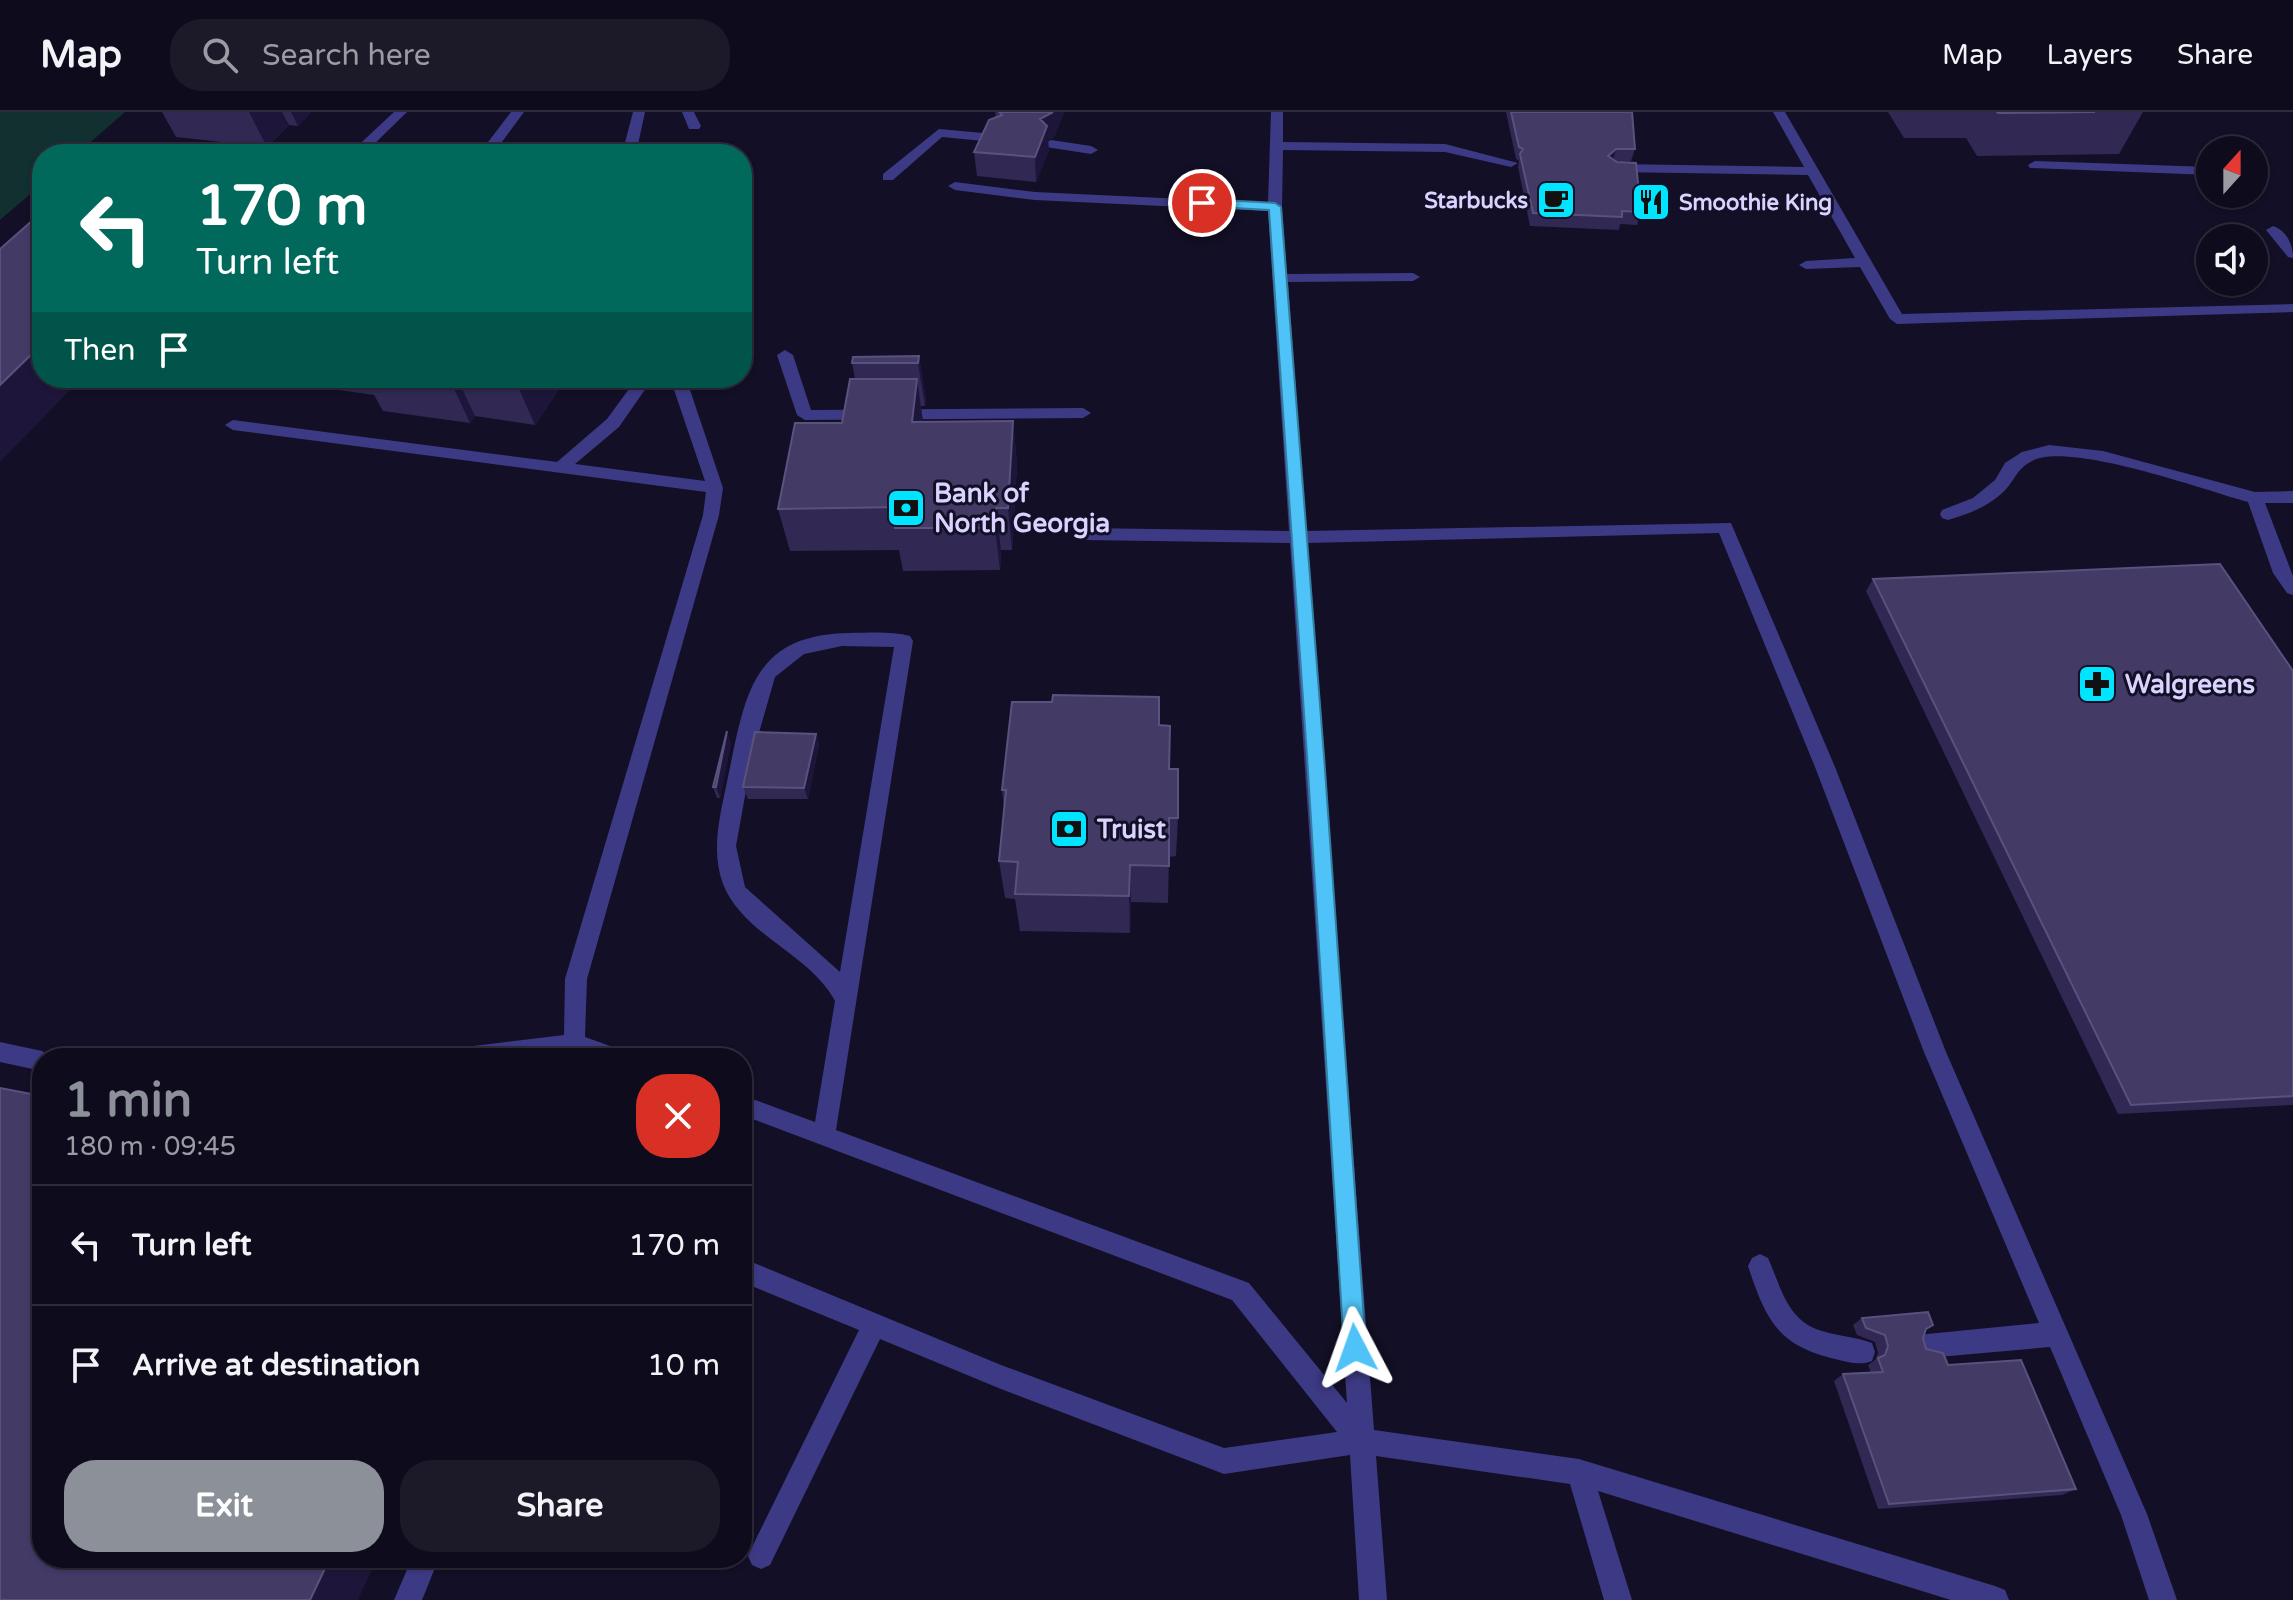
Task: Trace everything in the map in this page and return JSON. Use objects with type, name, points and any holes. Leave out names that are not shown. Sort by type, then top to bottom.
[{"type":"street","points":[[367,144],[401,112]]},
{"type":"street","points":[[494,144],[518,112]]},
{"type":"street","points":[[631,144],[639,112]]},
{"type":"street","points":[[688,112],[694,126]]},
{"type":"street","points":[[1277,112],[1275,207],[1373,1600]]},
{"type":"street","points":[[1779,112],[1897,319],[2293,308]]},
{"type":"street","points":[[888,177],[939,133],[994,138]]},
{"type":"street","points":[[1051,144],[1091,150]]},
{"type":"street","points":[[1276,146],[1445,148],[1511,163]]},
{"type":"street","points":[[2035,165],[2196,171]]},
{"type":"street","points":[[1614,168],[1813,171]]},
{"type":"street","points":[[955,186],[1035,196],[1275,207]]},
{"type":"street","points":[[2273,230],[2293,254]]},
{"type":"street","points":[[1806,265],[1865,262]]},
{"type":"street","points":[[1280,278],[1413,277]]},
{"type":"street","points":[[785,355],[805,415],[1083,413]]},
{"type":"street","points":[[560,468],[613,423],[638,388]]},
{"type":"street","points":[[574,1048],[576,979],[702,549],[715,488],[682,388]]},
{"type":"street","points":[[233,425],[715,488]]},
{"type":"street","points":[[1948,514],[1979,502],[2001,484],[2011,467],[2028,456],[2049,450],[2103,456],[2255,498],[2293,497]]},
{"type":"street","points":[[2255,498],[2282,573],[2293,589]]},
{"type":"street","points":[[1085,534],[1300,537],[1725,527],[1825,767],[1935,1052],[2134,1514],[2163,1600]]},
{"type":"street","points":[[824,1135],[904,641],[819,641],[786,655],[766,675],[751,720],[726,848],[736,891],[775,930],[817,958],[838,982],[845,999]]},
{"type":"street","points":[[0,1052],[32,1059]]},
{"type":"street","points":[[752,1109],[1240,1291],[1361,1441]]},
{"type":"street","points":[[1760,1266],[1772,1305],[1787,1327],[1808,1342],[1863,1352]]},
{"type":"street","points":[[752,1274],[1001,1377],[1224,1461],[1361,1441],[1579,1472],[1995,1600]]},
{"type":"street","points":[[761,1556],[875,1324]]},
{"type":"street","points":[[1927,1346],[2055,1334]]},
{"type":"street","points":[[1579,1472],[1618,1600]]},
{"type":"street","points":[[408,1600],[422,1568]]},
{"type":"green space","points":[[0,112],[125,112],[88,144],[32,144],[32,193],[0,220]]},
{"type":"building","points":[[999,112],[1053,112],[1040,119],[1047,126],[1035,157],[974,152],[989,120],[1002,115]]},
{"type":"building","points":[[1511,112],[1632,112],[1635,149],[1616,149],[1608,156],[1617,162],[1636,163],[1641,212],[1622,211],[1622,217],[1533,213],[1520,154],[1523,149],[1519,147]]},
{"type":"building","points":[[1997,112],[2095,112],[1998,113]]},
{"type":"building","points":[[32,221],[32,354],[0,385],[0,249]]},
{"type":"building","points":[[919,356],[918,363],[852,363],[853,357]]},
{"type":"building","name":"Bank of North Georgia","points":[[850,379],[917,379],[912,422],[1013,421],[1008,508],[996,508],[995,528],[895,528],[898,507],[778,509],[795,423],[842,423]]},
{"type":"building","points":[[2220,564],[2293,671],[2293,1096],[2131,1105],[1873,579]]},
{"type":"building","points":[[1053,695],[1159,697],[1159,725],[1170,726],[1169,769],[1178,769],[1178,818],[1169,818],[1169,866],[1130,865],[1129,896],[1015,894],[1018,862],[999,861],[1006,790],[1002,790],[1012,702],[1052,702]]},
{"type":"building","points":[[727,731],[716,787],[713,787]]},
{"type":"building","points":[[755,732],[816,734],[804,788],[743,787]]},
{"type":"building","points":[[0,1088],[32,1094],[32,1568],[325,1568],[310,1600],[0,1600]]},
{"type":"building","points":[[1928,1312],[1933,1325],[1926,1329],[1923,1338],[1926,1349],[1943,1353],[1948,1365],[2021,1360],[2076,1489],[1889,1504],[1843,1374],[1883,1372],[1878,1358],[1885,1355],[1888,1346],[1885,1335],[1866,1328],[1862,1318]]},
{"type":"place","name":"Starbucks","points":[[1556,200]]},
{"type":"place","name":"Smoothie King","points":[[1651,202]]},
{"type":"place","name":"Bank of North Georgia","points":[[906,508]]},
{"type":"place","name":"Walgreens","points":[[2097,684]]},
{"type":"place","name":"Truist","points":[[1069,829]]},
{"type":"route","points":[[1202,203],[1275,207],[1316,756],[1355,1348]]}]
